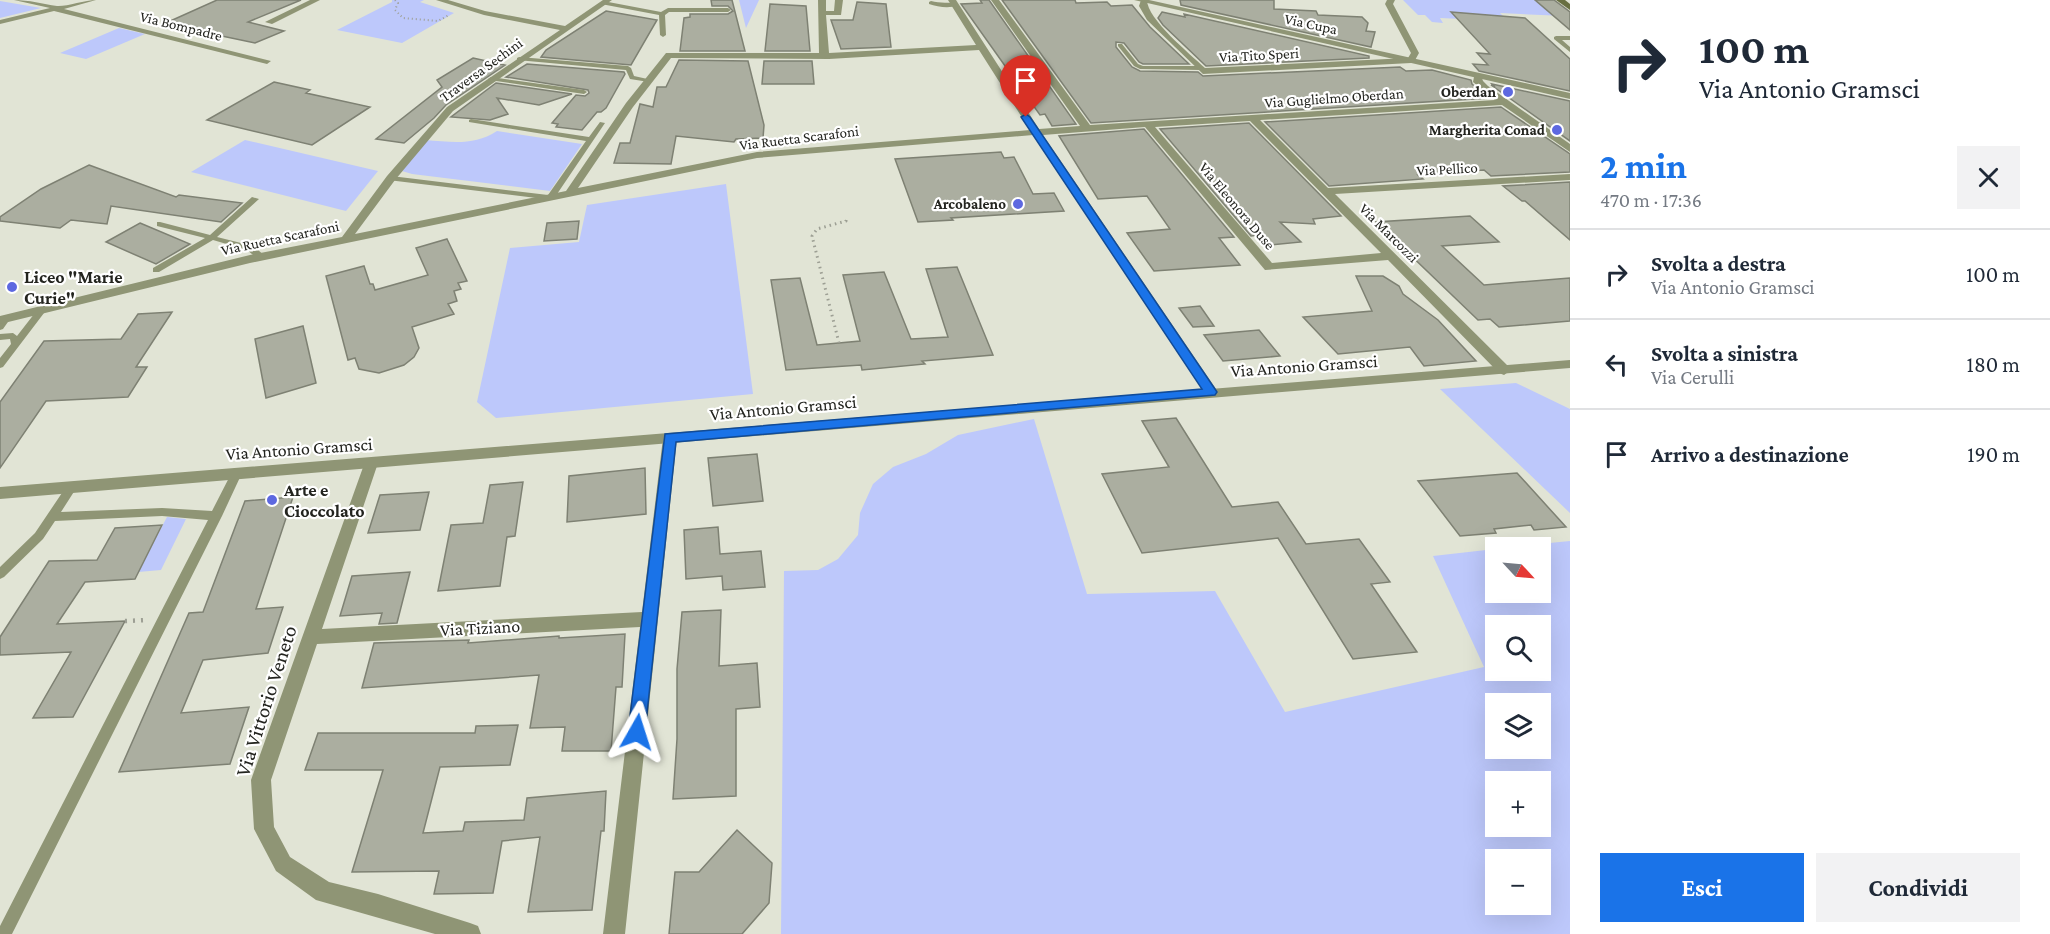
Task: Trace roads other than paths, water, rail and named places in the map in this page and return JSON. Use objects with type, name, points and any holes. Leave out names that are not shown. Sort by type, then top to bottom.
[{"type":"main road","points":[[1560,0],[1570,8]]},
{"type":"street","points":[[18,0],[57,8]]},
{"type":"street","name":"Via Bompadre","points":[[0,22],[92,0]]},
{"type":"street","points":[[269,22],[316,0]]},
{"type":"street","points":[[440,0],[471,4]]},
{"type":"street","points":[[458,0],[567,26]]},
{"type":"street","points":[[822,0],[823,55]]},
{"type":"street","points":[[823,13],[837,13],[839,0]]},
{"type":"street","points":[[995,0],[1087,128]]},
{"type":"street","points":[[1390,0],[1389,4],[1415,53],[1411,60]]},
{"type":"street","name":"Via Cupa","points":[[1141,1],[1411,60],[1478,77]]},
{"type":"street","name":"Via Tito Speri","points":[[1141,1],[1150,18],[1203,71],[1411,60]]},
{"type":"street","name":"Traversa Sechini","points":[[345,240],[391,178],[450,109],[567,26],[606,2]]},
{"type":"street","points":[[954,2],[1036,132],[1211,392]]},
{"type":"street","name":"Via Bompadre","points":[[57,8],[267,61]]},
{"type":"street","points":[[569,194],[629,105],[669,55],[865,55],[982,47]]},
{"type":"street","points":[[1570,96],[1478,77],[1478,82],[1503,102],[1570,149]]},
{"type":"street","name":"Via Guglielmo Oberdan","points":[[1036,132],[1503,102]]},
{"type":"street","name":"Via Marcozzi","points":[[1253,118],[1504,370]]},
{"type":"street","name":"Via Eleonora Duse","points":[[1148,125],[1269,267],[1392,256]]},
{"type":"street","name":"Via Ruetta Scarafoni","points":[[2,322],[261,257],[757,156],[1036,132]]},
{"type":"street","name":"Via Pellico","points":[[1325,191],[1570,177]]},
{"type":"street","name":"Via Antonio Gramsci","points":[[0,493],[1570,364]]},
{"type":"street","points":[[614,934],[670,438]]},
{"type":"street","name":"Via Vittorio Veneto","points":[[371,463],[261,780],[264,829],[283,864],[324,892],[378,905],[470,934]]},
{"type":"street","name":"Via Tiziano","points":[[311,637],[649,619]]},
{"type":"lane","points":[[606,2],[662,14],[676,9],[728,10]]},
{"type":"lane","points":[[931,3],[938,5],[954,2]]},
{"type":"lane","points":[[662,14],[663,35]]},
{"type":"lane","points":[[1570,38],[1556,38],[1570,50]]},
{"type":"lane","points":[[1120,45],[1136,66],[1142,68],[1200,68]]},
{"type":"lane","points":[[519,59],[628,68],[632,78],[649,80]]},
{"type":"lane","points":[[491,79],[584,92]]},
{"type":"lane","points":[[471,121],[591,139]]},
{"type":"lane","points":[[391,178],[550,198],[602,123]]},
{"type":"lane","points":[[156,270],[211,238],[255,199]]},
{"type":"lane","points":[[160,224],[250,248],[261,257]]},
{"type":"lane","points":[[0,365],[41,311]]},
{"type":"lane","points":[[0,338],[13,336],[16,344]]},
{"type":"lane","points":[[4,934],[237,474]]},
{"type":"lane","points":[[0,574],[39,536],[72,487]]},
{"type":"lane","points":[[52,517],[162,512],[216,516]]},
{"type":"place","name":"Oberdan","points":[[1508,92]]},
{"type":"place","name":"Margherita Conad","points":[[1557,130]]},
{"type":"place","name":"Arcobaleno","points":[[1018,204]]},
{"type":"place","name":"Liceo \"Marie Curie\"","points":[[12,287]]},
{"type":"place","name":"Arte e Cioccolato","points":[[272,500]]}]
